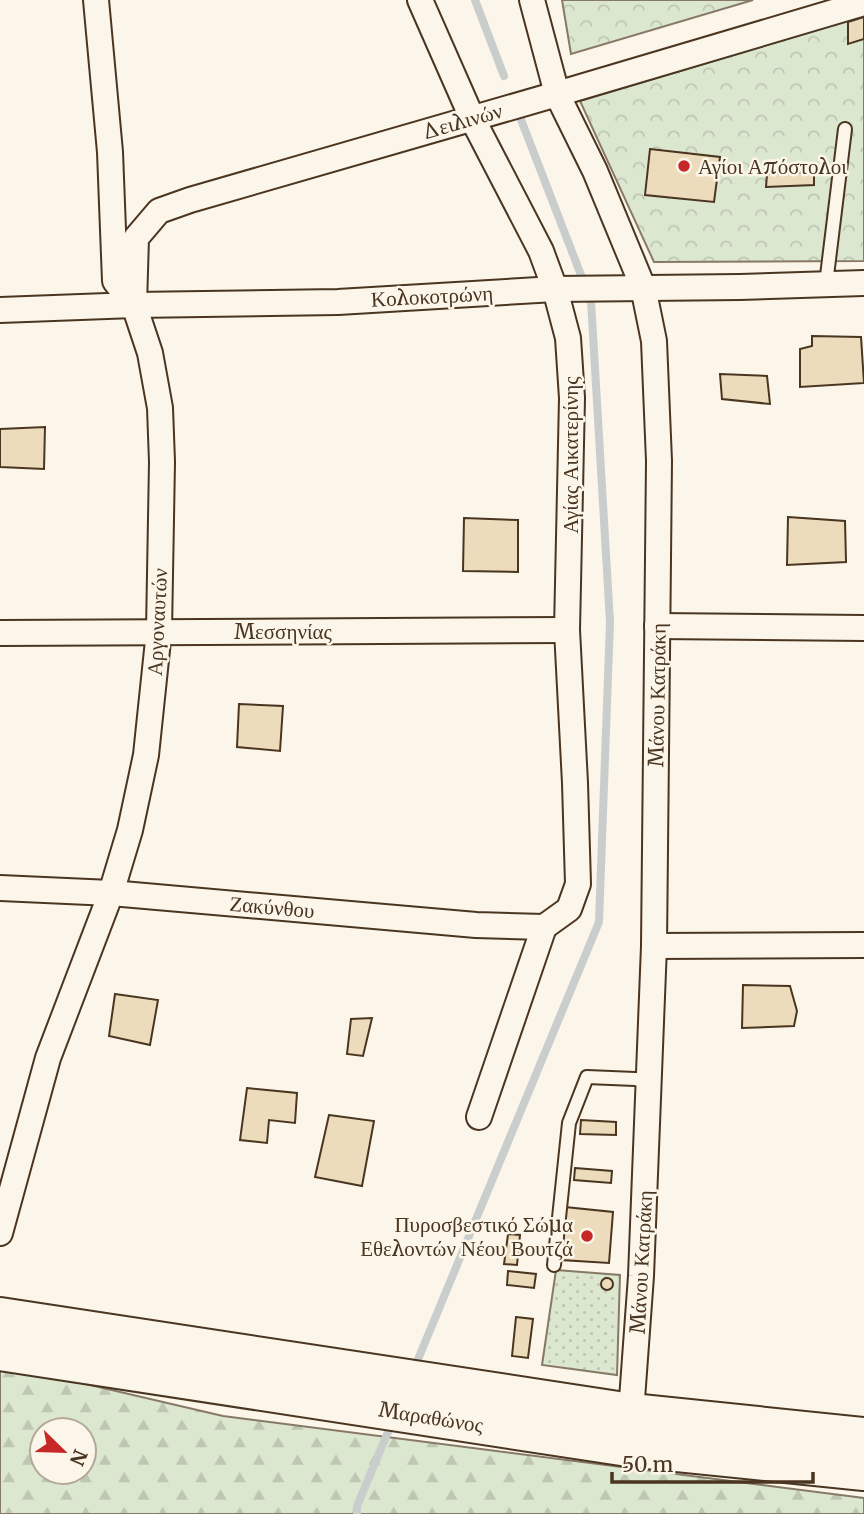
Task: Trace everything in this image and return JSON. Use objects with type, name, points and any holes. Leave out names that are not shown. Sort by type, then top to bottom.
[{"type":"main road","name":"Μαραθώνος","points":[[0,1317],[382,1392]]},
{"type":"main road","name":"Μαραθώνος","points":[[0,1351],[422,1398],[631,1413],[864,1437]]},
{"type":"main road","name":"Μαραθώνος","points":[[422,1398],[628,1447],[864,1471]]},
{"type":"street","name":"Αργοναυτών","points":[[0,1233],[48,1058],[111,892],[130,830],[146,755],[159,631],[162,462],[160,408],[150,354],[134,304],[115,281],[110,152],[96,0]]},
{"type":"street","name":"Αγίας Αικατερίνης","points":[[420,0],[472,118],[560,289],[568,338],[572,398],[567,631],[578,884],[569,909],[544,927]]},
{"type":"street","name":"Μάνου Κατράκη","points":[[532,0],[557,94],[595,171],[643,287],[654,341],[658,421],[654,946],[650,1082],[631,1413]]},
{"type":"street","name":"Δειλινών","points":[[134,304],[136,238],[159,211],[864,3]]},
{"type":"street","name":"Κολοκοτρώνη","points":[[0,310],[134,304],[338,302],[560,289],[864,283]]},
{"type":"street","points":[[657,626],[864,628]]},
{"type":"street","name":"Μεσσηνίας","points":[[0,633],[567,631]]},
{"type":"street","name":"Ζακύνθου","points":[[0,888],[111,892],[476,925],[544,927]]},
{"type":"street","points":[[479,1117],[544,927]]},
{"type":"street","points":[[654,946],[864,945]]},
{"type":"lane","points":[[826,284],[845,129]]},
{"type":"lane","points":[[554,1265],[569,1123],[587,1077],[650,1082]]},
{"type":"green space","points":[[562,0],[753,0],[571,54]]},
{"type":"green space","points":[[864,16],[864,261],[654,262],[580,101]]},
{"type":"green space","points":[[556,1270],[620,1275],[617,1375],[542,1365]]},
{"type":"green space","points":[[0,1364],[223,1416],[864,1498],[864,1514],[0,1514]]},
{"type":"building","points":[[864,17],[864,39],[848,44],[848,22]]},
{"type":"building","name":"Αγίοι Απόστολοι","points":[[650,149],[720,157],[714,202],[645,195]]},
{"type":"building","points":[[814,172],[814,185],[766,187],[767,174]]},
{"type":"building","points":[[812,336],[861,337],[864,383],[800,387],[800,349],[812,346]]},
{"type":"building","points":[[720,374],[767,376],[770,404],[722,399]]},
{"type":"building","points":[[45,427],[44,469],[0,467],[0,429]]},
{"type":"building","points":[[788,517],[845,521],[846,562],[787,565]]},
{"type":"building","points":[[464,518],[518,520],[518,572],[463,571]]},
{"type":"building","points":[[239,704],[283,706],[280,751],[237,747]]},
{"type":"building","points":[[743,985],[790,986],[797,1011],[794,1026],[742,1028]]},
{"type":"building","points":[[115,994],[158,1000],[150,1045],[109,1036]]},
{"type":"building","points":[[372,1018],[363,1056],[347,1054],[351,1019]]},
{"type":"building","points":[[247,1088],[297,1093],[295,1123],[269,1120],[267,1143],[240,1140]]},
{"type":"building","points":[[329,1115],[374,1121],[362,1186],[315,1177]]},
{"type":"building","points":[[581,1120],[616,1122],[616,1135],[580,1134]]},
{"type":"building","points":[[575,1168],[612,1171],[611,1183],[574,1180]]},
{"type":"building","name":"Πυροσβεστικό Σώμα Εθελοντών Νέου Βουτζά","points":[[565,1207],[613,1212],[609,1263],[561,1260]]},
{"type":"building","points":[[508,1234],[520,1235],[517,1265],[504,1264]]},
{"type":"building","points":[[508,1271],[536,1274],[534,1288],[507,1285]]},
{"type":"building","points":[[602,1279],[612,1279],[612,1289],[602,1289]]},
{"type":"building","points":[[516,1317],[533,1319],[528,1358],[512,1356]]},
{"type":"waterway","points":[[475,0],[504,76]]},
{"type":"waterway","points":[[414,1369],[599,922],[610,622],[591,301],[520,117]]},
{"type":"waterway","points":[[357,1514],[357,1506],[393,1420]]},
{"type":"place","name":"Αγίοι Απόστολοι","points":[[684,166]]},
{"type":"place","name":"Πυροσβεστικό Σώμα Εθελοντών Νέου Βουτζά","points":[[587,1236]]}]
